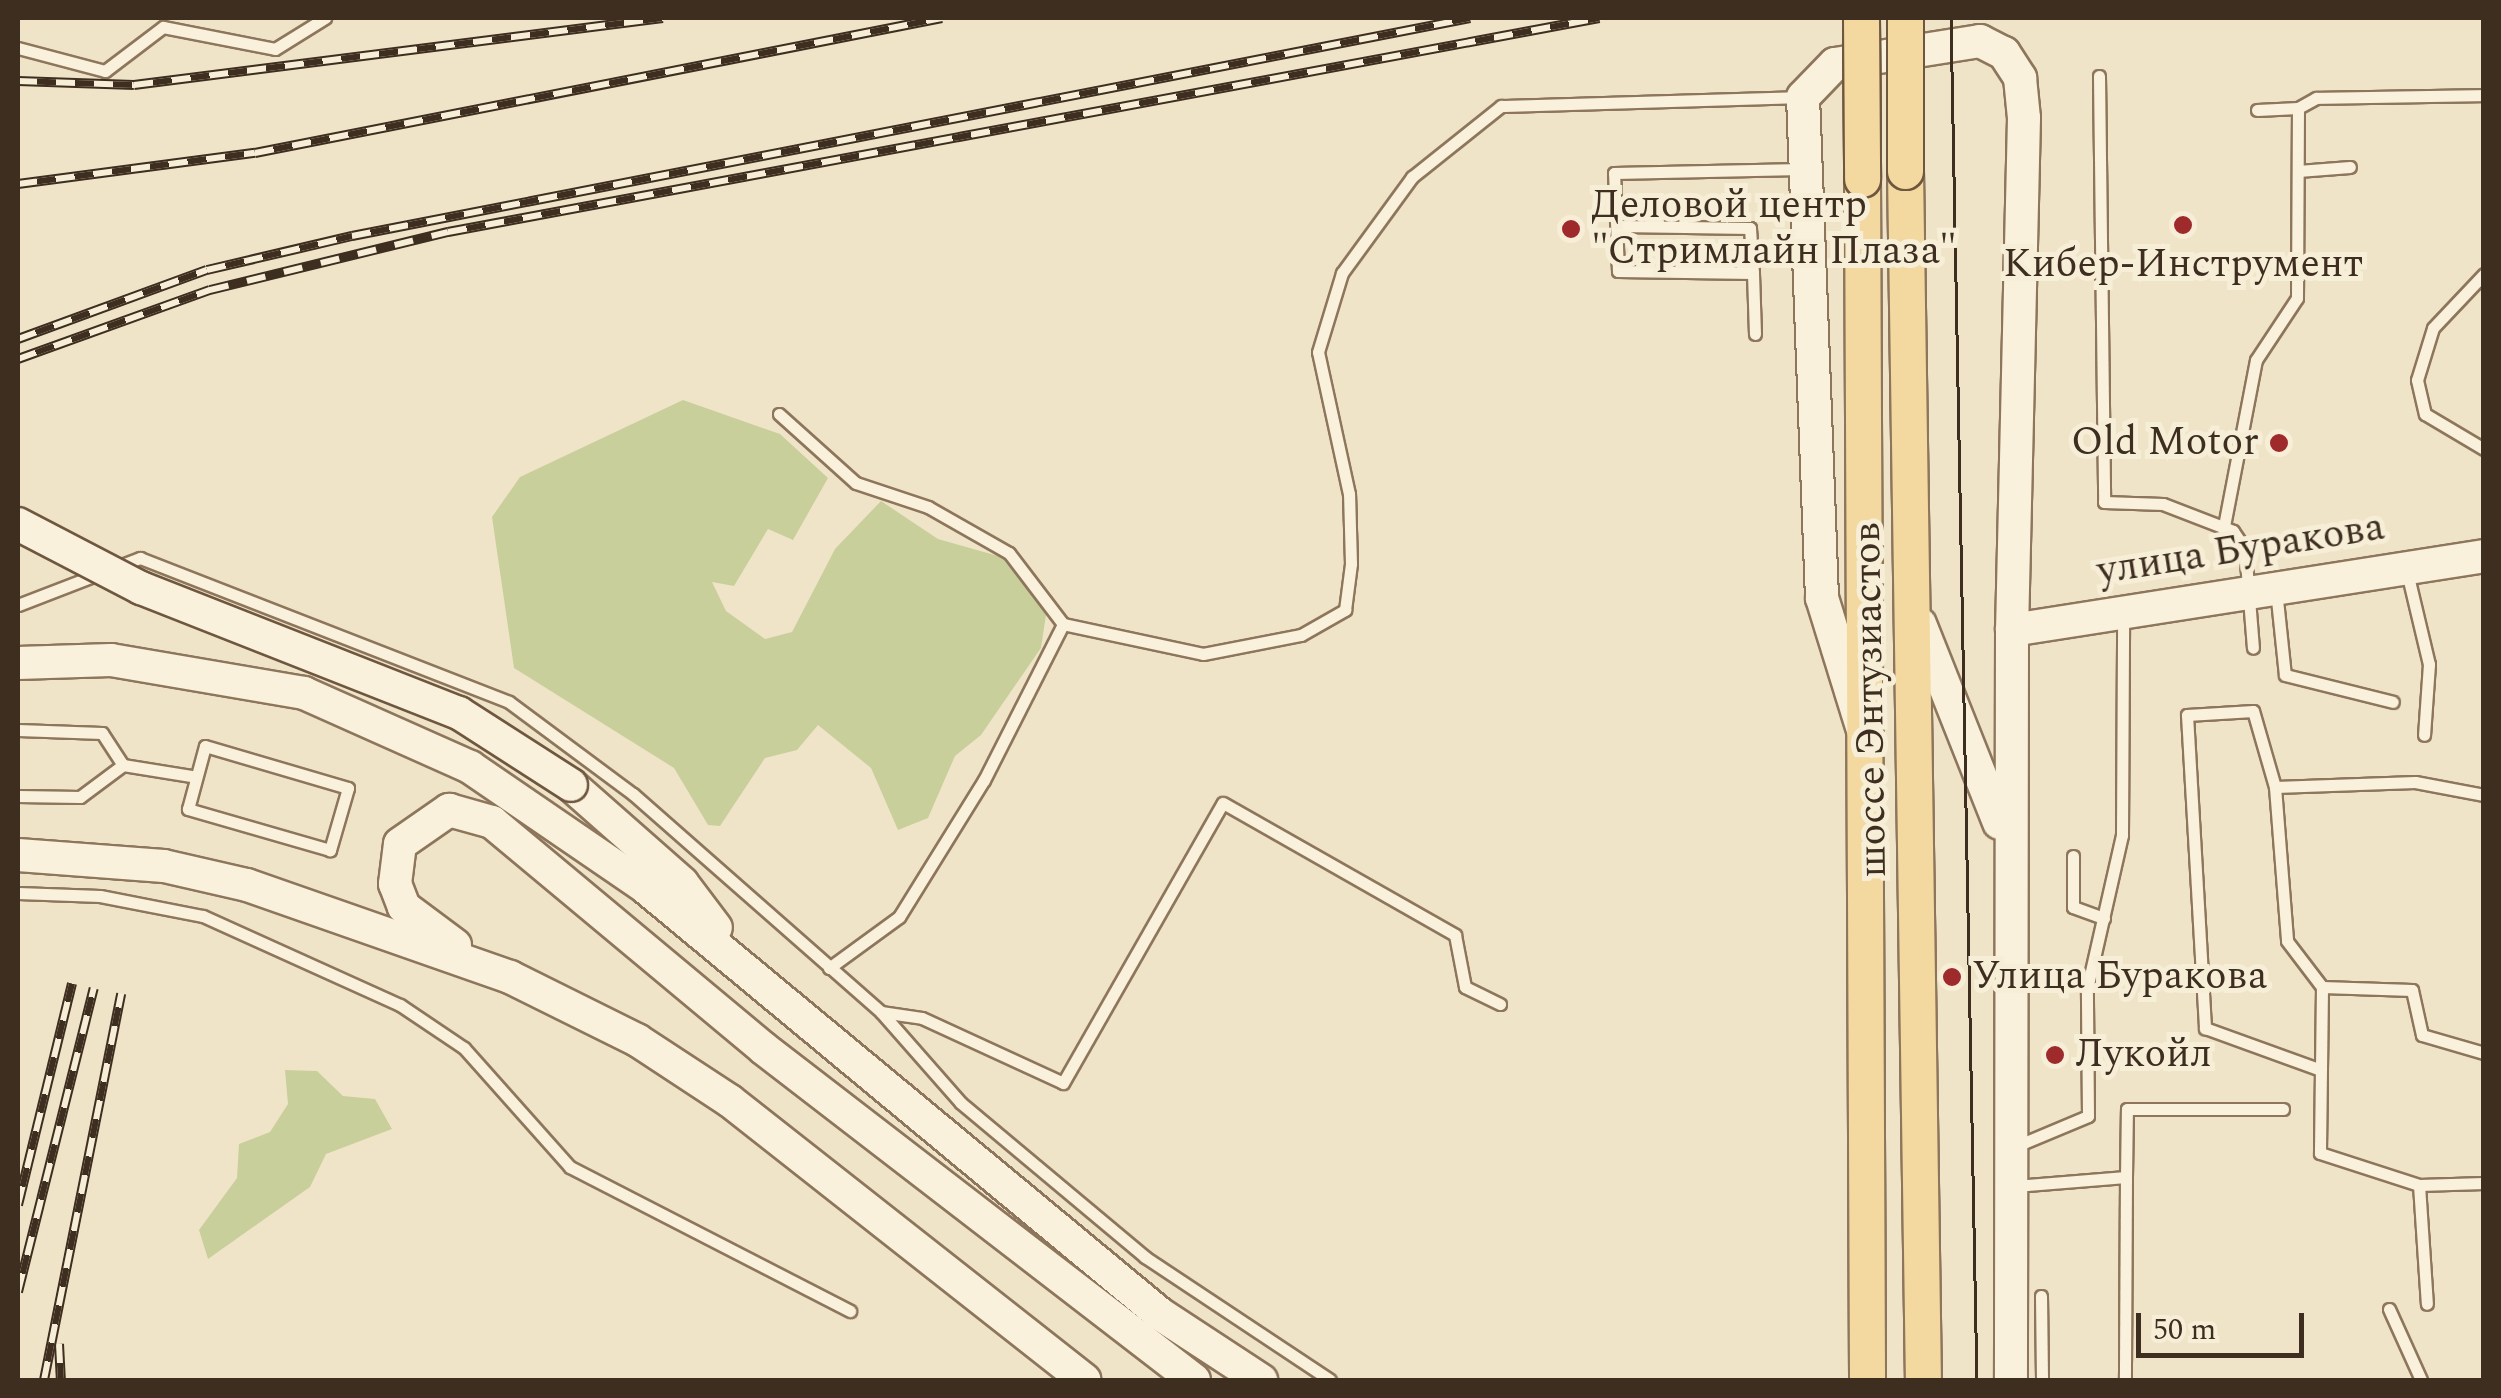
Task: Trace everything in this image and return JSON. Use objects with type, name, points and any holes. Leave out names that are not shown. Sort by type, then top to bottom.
[{"type":"main road","name":"шоссе Энтузиастов","points":[[1862,18],[1867,1380]]},
{"type":"main road","name":"шоссе Энтузиастов","points":[[1905,18],[1924,1380]]},
{"type":"main road","points":[[1862,727],[1822,598],[1802,97],[1835,64],[1946,42],[2004,52],[2020,78],[2012,630],[2010,1186],[2035,1296],[2011,1380]]},
{"type":"main road","points":[[18,524],[141,588],[459,713],[571,784],[682,883],[758,983]]},
{"type":"main road","name":"улица Буракова","points":[[2012,630],[2484,556]]},
{"type":"main road","points":[[1912,580],[1927,659],[1991,789],[2011,872]]},
{"type":"main road","points":[[18,663],[201,670],[386,722],[561,826],[1160,1314],[1261,1380]]},
{"type":"main road","points":[[1084,1380],[730,1101],[637,1040],[510,977],[404,908],[394,884],[400,844],[433,816],[467,811],[492,822],[1057,1281],[1194,1380]]},
{"type":"main road","points":[[18,855],[164,866],[247,885],[510,977]]},
{"type":"main road","points":[[876,1086],[1057,1281]]},
{"type":"lane","points":[[18,48],[105,71],[163,27],[274,49],[325,18]]},
{"type":"lane","points":[[2099,76],[2104,502],[2162,504],[2224,526],[2245,549],[2261,588],[2285,675],[2393,702]]},
{"type":"lane","points":[[2258,110],[2298,108],[2316,98],[2484,94]]},
{"type":"lane","points":[[779,414],[856,483],[928,507],[1009,553],[1063,624],[1202,654],[1301,635],[1345,610],[1349,494],[1318,352],[1342,273],[1412,177],[1500,106],[1802,97]]},
{"type":"lane","points":[[2224,526],[2256,360],[2297,298],[2298,108]]},
{"type":"lane","points":[[2298,171],[2350,167]]},
{"type":"lane","points":[[1753,273],[1618,271],[1614,173],[1805,168]]},
{"type":"lane","points":[[1620,226],[1750,228],[1755,334]]},
{"type":"lane","points":[[2484,274],[2433,328],[2417,380],[2426,414],[2484,449]]},
{"type":"lane","points":[[18,605],[140,558],[456,675],[566,738],[880,1012],[961,1103],[1145,1257],[1330,1380]]},
{"type":"lane","points":[[2406,567],[2429,664],[2424,735]]},
{"type":"lane","points":[[2254,648],[2261,588]]},
{"type":"lane","points":[[2010,1149],[2088,1116],[2088,989],[2122,835],[2123,611]]},
{"type":"lane","points":[[829,968],[899,917],[984,780],[1063,624]]},
{"type":"lane","points":[[2321,1070],[2205,1028],[2188,714],[2253,711],[2275,787],[2287,941],[2322,987],[2320,1154],[2419,1185],[2484,1183]]},
{"type":"lane","points":[[18,730],[102,732],[123,765]]},
{"type":"lane","points":[[205,746],[348,788],[330,850],[188,809],[191,776],[205,746]]},
{"type":"lane","points":[[18,796],[80,797],[123,765],[191,776]]},
{"type":"lane","points":[[2275,787],[2415,782],[2484,795]]},
{"type":"lane","points":[[880,1012],[922,1018],[1063,1084],[1223,803],[1455,935],[1466,987],[1500,1004]]},
{"type":"lane","points":[[2074,856],[2074,907],[2104,918]]},
{"type":"lane","points":[[18,893],[100,896],[203,916],[348,979],[464,1048],[570,1167],[850,1311]]},
{"type":"lane","points":[[2322,987],[2412,990],[2422,1034],[2484,1052]]},
{"type":"lane","points":[[2124,1380],[2126,1109],[2283,1109]]},
{"type":"lane","points":[[2010,1186],[2126,1177]]},
{"type":"lane","points":[[2419,1185],[2427,1304]]},
{"type":"lane","points":[[2035,1296],[2042,1380]]},
{"type":"lane","points":[[2388,1309],[2422,1380]]},
{"type":"green space","points":[[683,400],[780,434],[828,478],[793,540],[768,529],[734,586],[712,582],[726,611],[765,639],[792,632],[835,549],[881,501],[938,539],[1005,558],[1029,586],[1046,615],[1041,648],[981,735],[955,756],[928,818],[898,830],[871,768],[818,725],[797,750],[765,758],[720,826],[708,825],[674,768],[514,668],[492,517],[520,477]]},
{"type":"green space","points":[[285,1070],[317,1071],[343,1096],[375,1099],[392,1129],[326,1154],[310,1187],[208,1259],[199,1230],[237,1178],[239,1144],[270,1132],[288,1104]]},
{"type":"tram line","points":[[1951,18],[1977,1380]]},
{"type":"railway","points":[[18,81],[134,85],[663,18]]},
{"type":"railway","points":[[18,184],[255,153],[942,18]]},
{"type":"railway","points":[[18,339],[207,270],[352,236],[1470,18]]},
{"type":"railway","points":[[18,359],[210,290],[448,232],[1599,18]]},
{"type":"railway","points":[[18,1205],[72,984]]},
{"type":"railway","points":[[18,1292],[94,988]]},
{"type":"railway","points":[[44,1380],[121,994]]},
{"type":"railway","points":[[59,1344],[61,1380]]},
{"type":"place","name":"Кибер-Инструмент","points":[[2183,225]]},
{"type":"place","name":"Деловой центр \"Стримлайн Плаза\"","points":[[1571,229]]},
{"type":"place","name":"Old Motor","points":[[2279,443]]},
{"type":"place","name":"Улица Буракова","points":[[1952,977]]},
{"type":"place","name":"Лукойл","points":[[2055,1055]]}]
